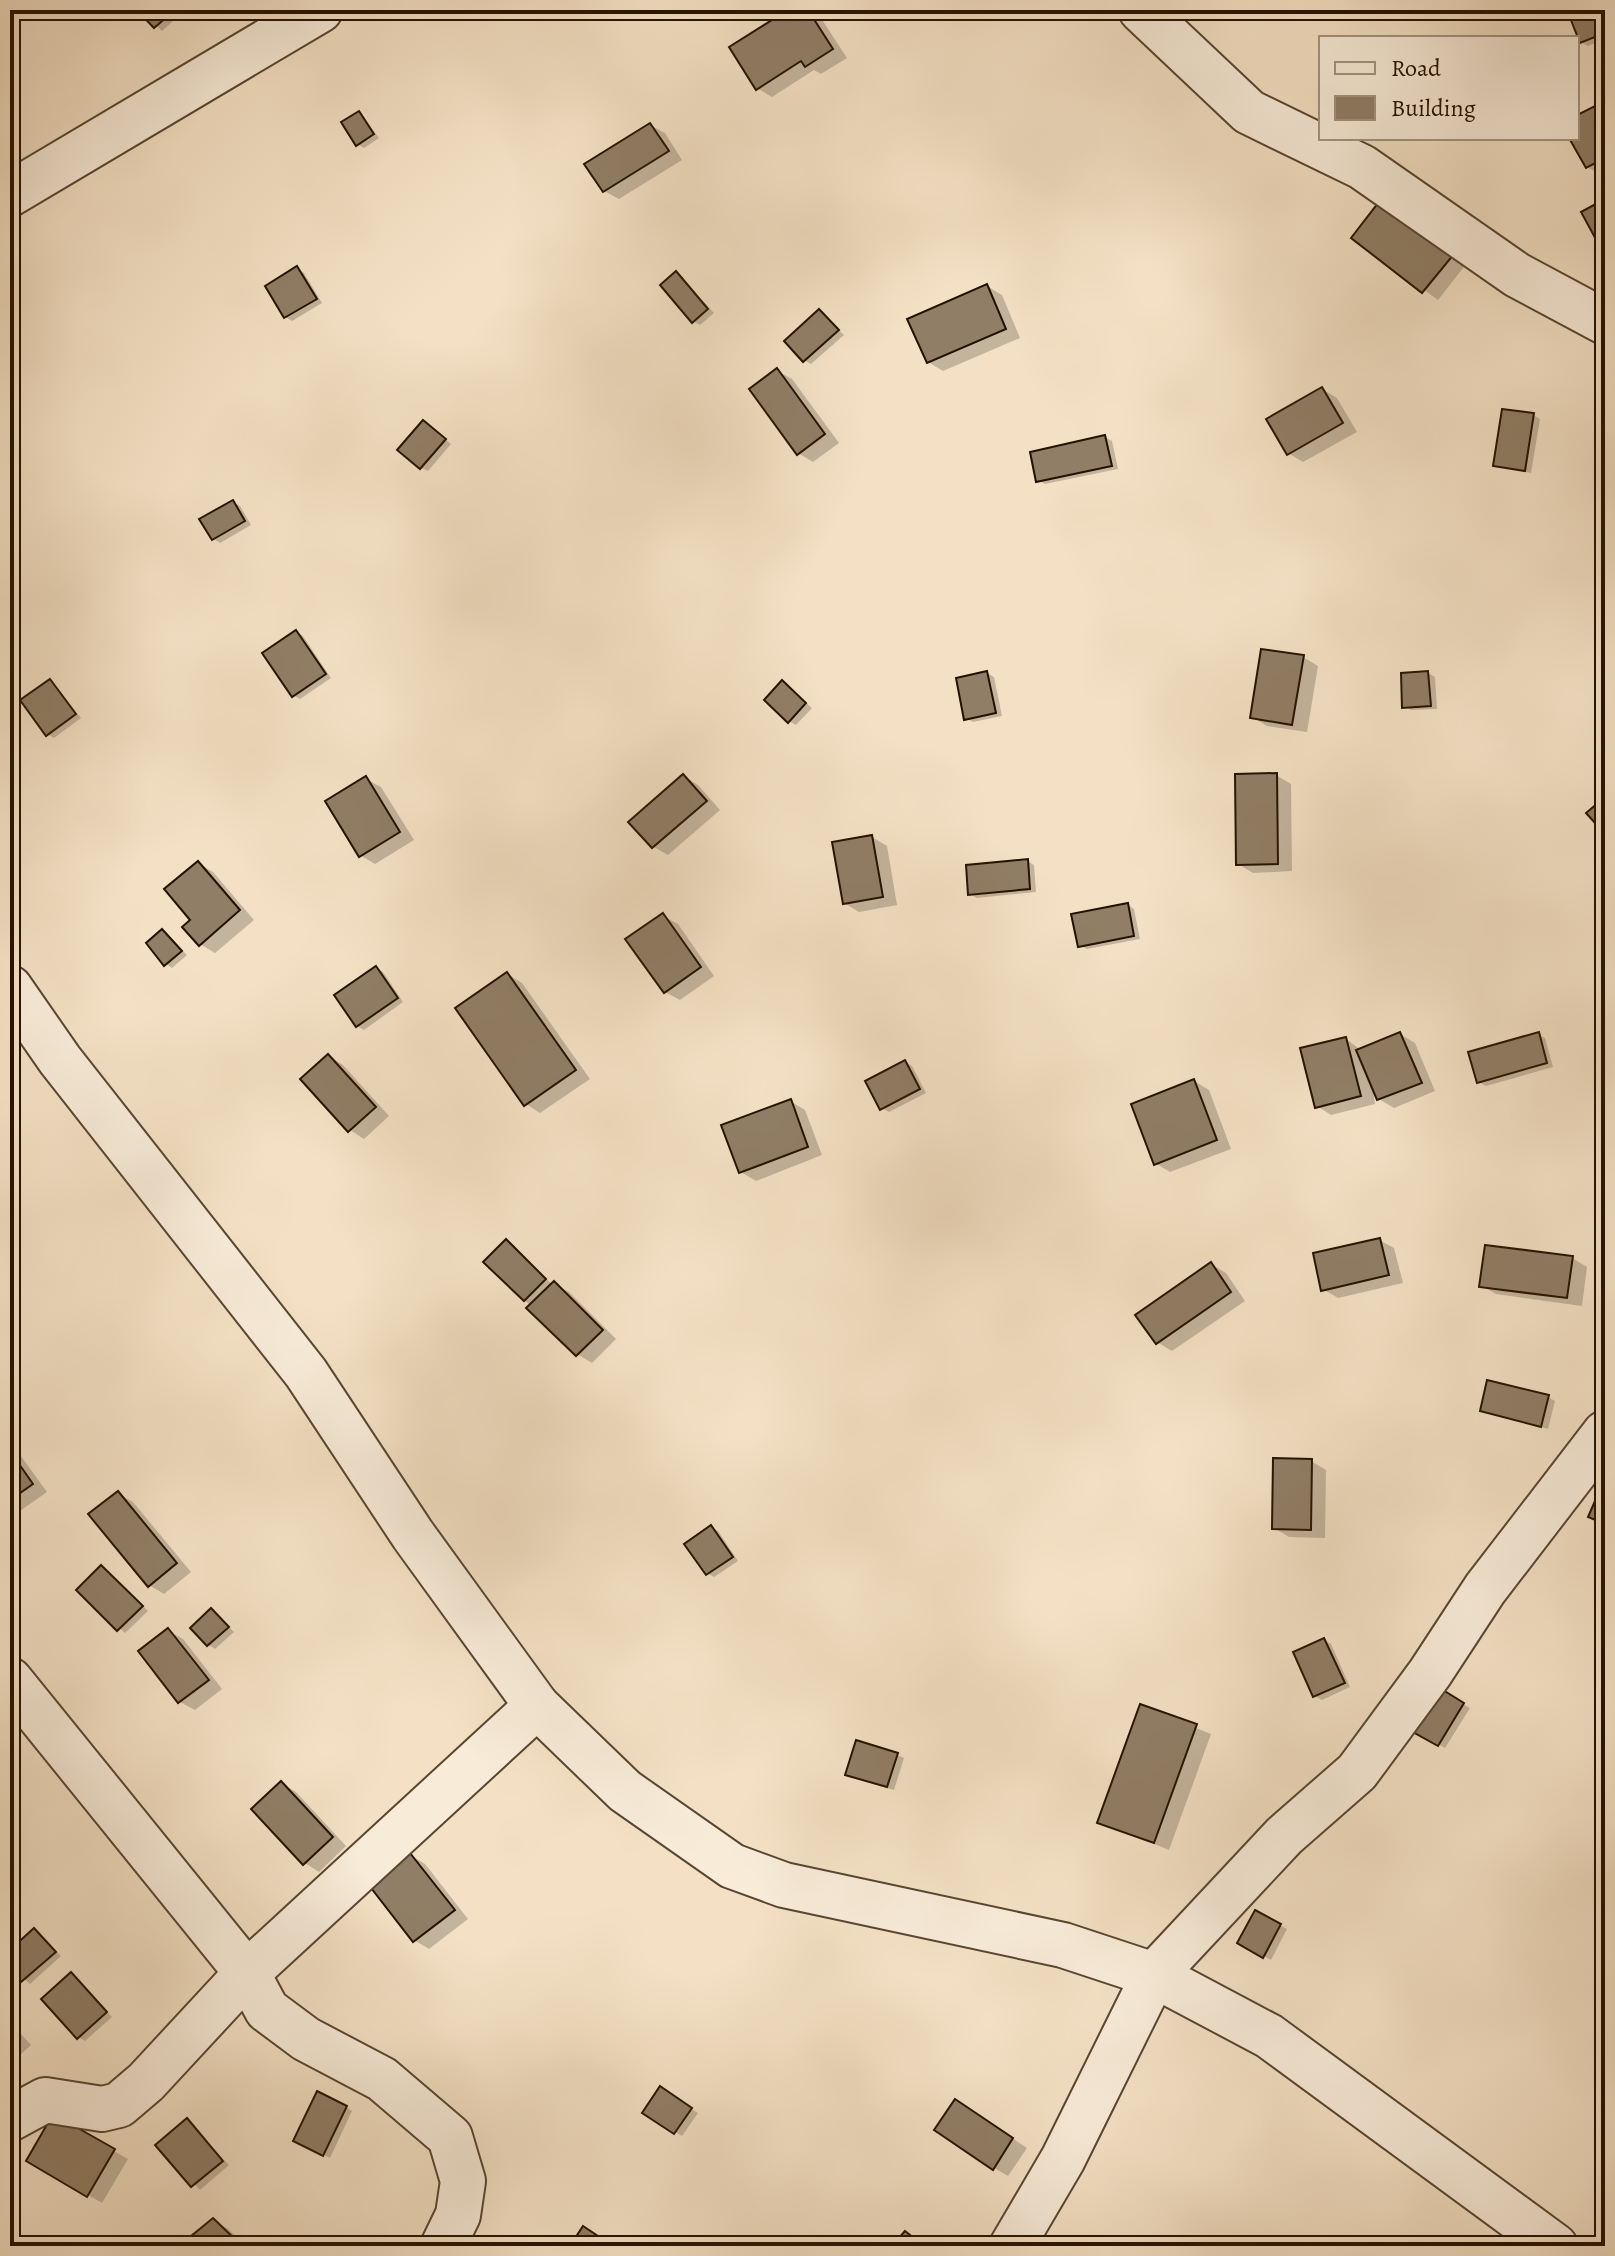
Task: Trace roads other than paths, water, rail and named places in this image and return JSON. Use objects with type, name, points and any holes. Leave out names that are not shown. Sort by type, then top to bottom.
[{"type":"street","points":[[10,194],[320,10]]},
{"type":"street","points":[[1141,10],[1249,112],[1362,167],[1517,275],[1605,322]]},
{"type":"street","points":[[10,988],[60,1060],[306,1373],[413,1535],[537,1706],[625,1791],[732,1866],[784,1885],[1063,1945],[1154,1975],[1269,2036],[1555,2246]]},
{"type":"street","points":[[1012,2246],[1063,2159],[1154,1975],[1284,1836],[1357,1772],[1430,1673],[1485,1589],[1605,1433]]},
{"type":"street","points":[[10,1680],[247,1973],[267,2010],[306,2039],[382,2079],[450,2137],[463,2181],[458,2215],[443,2246]]},
{"type":"street","points":[[10,2119],[45,2100],[102,2109],[119,2105],[146,2082],[247,1973],[537,1706]]}]
